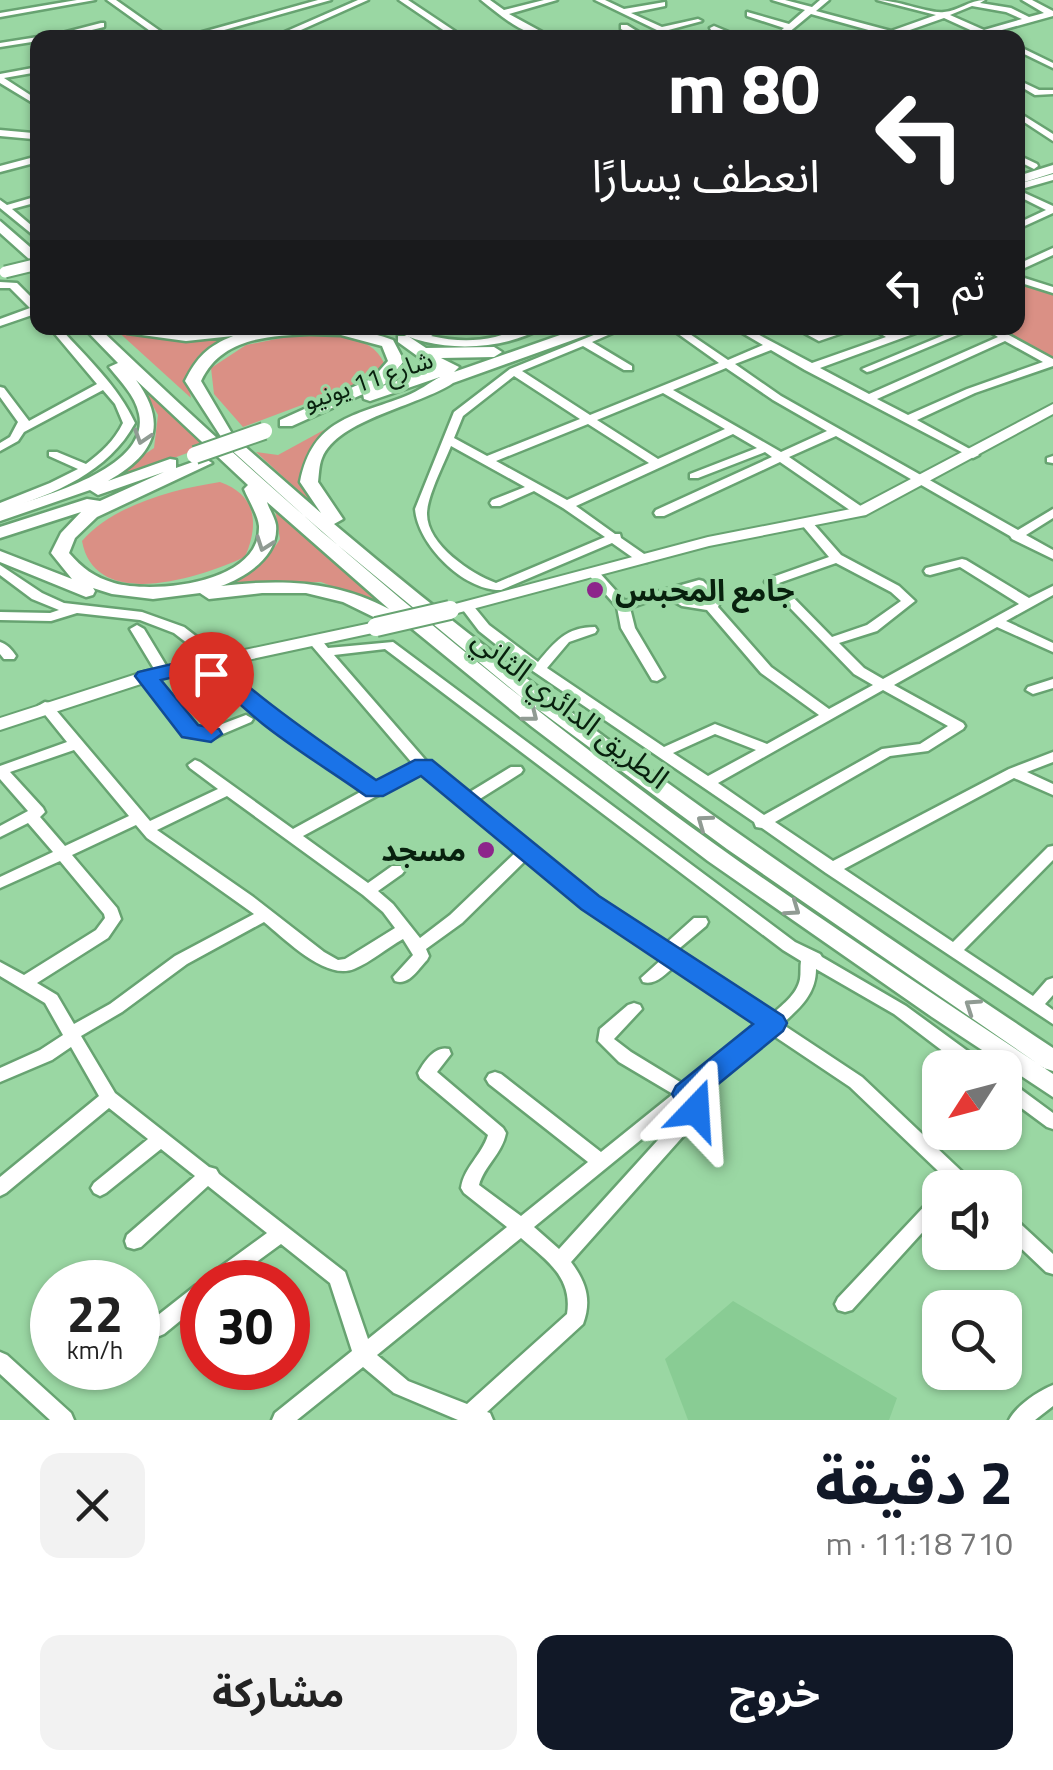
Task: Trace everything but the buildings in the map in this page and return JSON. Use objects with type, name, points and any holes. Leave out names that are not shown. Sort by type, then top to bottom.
[{"type":"highway","points":[[1025,182],[1049,170]]},
{"type":"highway","points":[[0,225],[30,255]]},
{"type":"highway","points":[[0,242],[30,270]]},
{"type":"highway","points":[[0,519],[105,475],[138,452],[146,438],[148,417],[139,395],[89,335]]},
{"type":"highway","name":"الطريق الدائري الثاني","points":[[98,335],[287,514],[491,684],[676,826],[1053,1087]]},
{"type":"highway","name":"الطريق الدائري الثاني","points":[[113,335],[407,598],[702,820],[1053,1060]]},
{"type":"highway","points":[[227,436],[193,381],[204,358],[218,349],[262,335]]},
{"type":"highway","points":[[286,424],[379,382],[396,360],[388,343],[368,335]]},
{"type":"highway","points":[[407,335],[447,374],[341,428],[317,451],[309,475],[322,505],[407,598]]},
{"type":"highway","points":[[408,335],[446,355],[494,352]]},
{"type":"highway","name":"شارع 11 يونيو","points":[[268,435],[447,374],[494,352],[546,335]]},
{"type":"highway","name":"شارع 11 يونيو","points":[[268,435],[286,424],[588,335]]},
{"type":"highway","points":[[180,412],[261,500],[269,518],[270,534],[258,559],[242,573],[222,580],[160,592],[101,588],[68,569],[60,553],[64,540],[82,519],[199,459]]},
{"type":"highway","points":[[0,519],[268,435]]},
{"type":"highway","points":[[48,578],[0,533],[171,475]]},
{"type":"highway","points":[[0,556],[48,578],[94,593],[126,598],[286,586],[347,594],[398,621],[491,684]]},
{"type":"main road","points":[[0,724],[154,674],[320,646],[376,627],[643,558],[862,512],[1053,408]]},
{"type":"street","points":[[28,0],[41,9]]},
{"type":"street","points":[[0,15],[91,0]]},
{"type":"street","points":[[110,0],[154,30]]},
{"type":"street","points":[[216,30],[327,0]]},
{"type":"street","points":[[293,30],[364,0]]},
{"type":"street","points":[[403,0],[449,30]]},
{"type":"street","points":[[485,0],[530,30]]},
{"type":"street","points":[[503,13],[553,0]]},
{"type":"street","points":[[599,0],[663,30],[698,21]]},
{"type":"street","points":[[776,0],[880,30]]},
{"type":"street","points":[[785,30],[824,0]]},
{"type":"street","points":[[881,0],[944,14],[980,30]]},
{"type":"street","points":[[1026,0],[1052,14]]},
{"type":"street","points":[[899,30],[976,2],[1027,18]]},
{"type":"street","points":[[623,12],[662,4]]},
{"type":"street","points":[[750,14],[789,27]]},
{"type":"street","points":[[991,30],[1052,14]]},
{"type":"street","points":[[79,30],[101,25]]},
{"type":"street","points":[[624,27],[629,30]]},
{"type":"street","points":[[714,28],[718,30]]},
{"type":"street","points":[[0,45],[30,40]]},
{"type":"street","points":[[1025,52],[1053,66]]},
{"type":"street","points":[[0,78],[30,70]]},
{"type":"street","points":[[0,78],[30,99]]},
{"type":"street","points":[[1025,86],[1040,94],[1053,92]]},
{"type":"street","points":[[0,96],[20,92]]},
{"type":"street","points":[[1025,120],[1053,138]]},
{"type":"street","points":[[0,133],[30,136]]},
{"type":"street","points":[[0,169],[30,161]]},
{"type":"street","points":[[1025,161],[1049,170]]},
{"type":"street","points":[[1025,191],[1053,210]]},
{"type":"street","points":[[2,205],[30,200]]},
{"type":"street","points":[[2,205],[30,229]]},
{"type":"street","points":[[1025,223],[1053,210]]},
{"type":"street","points":[[1025,265],[1053,251]]},
{"type":"street","points":[[2,273],[30,265]]},
{"type":"street","points":[[1025,281],[1053,290]]},
{"type":"street","points":[[0,285],[13,285],[30,303]]},
{"type":"street","points":[[0,323],[30,312]]},
{"type":"street","points":[[0,506],[86,468],[119,440],[128,423],[120,403],[61,335]]},
{"type":"street","points":[[410,335],[448,346],[469,347],[512,335]]},
{"type":"street","points":[[616,537],[497,587],[484,582],[430,542],[421,524],[422,509],[458,414],[514,371],[588,335],[628,368]]},
{"type":"street","points":[[686,335],[725,364],[835,432],[1053,555]]},
{"type":"street","points":[[752,335],[973,454]]},
{"type":"street","points":[[813,335],[844,354]]},
{"type":"street","points":[[819,338],[829,335]]},
{"type":"street","points":[[890,335],[894,337]]},
{"type":"street","points":[[809,368],[900,335]]},
{"type":"street","points":[[867,369],[952,335]]},
{"type":"street","points":[[1002,335],[1052,363]]},
{"type":"street","points":[[867,399],[1006,337]]},
{"type":"street","points":[[486,461],[771,346]]},
{"type":"street","points":[[908,420],[972,391],[1052,363]]},
{"type":"street","points":[[514,371],[656,463]]},
{"type":"street","points":[[0,448],[22,429],[105,384]]},
{"type":"street","points":[[664,389],[781,457],[862,512]]},
{"type":"street","points":[[0,390],[23,418],[22,429]]},
{"type":"street","points":[[567,505],[732,430]]},
{"type":"street","points":[[660,513],[835,432]]},
{"type":"street","points":[[447,440],[567,505],[643,558]]},
{"type":"street","points":[[694,476],[766,448]]},
{"type":"street","points":[[53,454],[86,468]]},
{"type":"street","points":[[496,503],[534,487]]},
{"type":"street","points":[[1016,536],[1051,516]]},
{"type":"street","points":[[808,525],[838,558],[895,589],[909,601],[872,628],[829,642]]},
{"type":"street","points":[[760,823],[887,752],[923,748],[958,726],[882,687],[829,642],[772,582],[838,558]]},
{"type":"street","points":[[930,571],[962,563],[1030,604]]},
{"type":"street","points":[[0,569],[37,596],[73,610],[160,621],[187,635],[214,661],[230,684],[374,791]]},
{"type":"street","points":[[593,573],[623,606],[628,628],[657,677]]},
{"type":"street","points":[[623,606],[699,584],[714,599],[711,607]]},
{"type":"street","points":[[707,783],[1053,590]]},
{"type":"street","points":[[665,592],[687,603],[711,607],[766,670],[830,716]]},
{"type":"street","points":[[458,608],[760,823],[1053,1018]]},
{"type":"street","points":[[0,616],[50,617],[73,610]]},
{"type":"street","points":[[999,623],[1053,648]]},
{"type":"street","points":[[137,629],[154,674],[196,734],[211,734],[246,718]]},
{"type":"street","points":[[539,669],[564,639],[590,630]]},
{"type":"street","points":[[320,646],[388,645],[595,804],[790,946],[900,1010],[954,1050]]},
{"type":"street","points":[[320,646],[423,765],[466,802],[590,902],[773,1023],[868,1093],[945,1170]]},
{"type":"street","points":[[1033,690],[1053,683]]},
{"type":"street","points":[[46,706],[141,824],[336,966],[348,966],[403,931]]},
{"type":"street","points":[[664,752],[714,729],[765,748]]},
{"type":"street","points":[[0,832],[38,814],[1,771],[75,744]]},
{"type":"street","points":[[832,869],[1014,772],[1053,757]]},
{"type":"street","points":[[195,765],[388,908],[421,956],[402,976]]},
{"type":"street","points":[[293,835],[423,765]]},
{"type":"street","points":[[466,802],[516,770]]},
{"type":"street","points":[[1014,772],[1053,790]]},
{"type":"street","points":[[0,883],[64,853],[229,789]]},
{"type":"street","points":[[25,982],[102,934],[114,919],[32,818]]},
{"type":"street","points":[[417,946],[427,944],[454,923],[470,902],[528,850]]},
{"type":"street","points":[[953,951],[1053,851]]},
{"type":"street","points":[[368,891],[397,870]]},
{"type":"street","points":[[0,1076],[46,1055],[180,960],[266,914]]},
{"type":"street","points":[[650,978],[700,922]]},
{"type":"street","points":[[282,1420],[773,1023],[806,989],[810,982],[807,965],[814,958]]},
{"type":"street","points":[[0,968],[51,999],[108,1098],[210,1174],[338,1278],[362,1354],[401,1387],[472,1418],[576,1318],[579,1304],[575,1284],[559,1263],[470,1188],[470,1178],[496,1143],[497,1134],[426,1073],[443,1054]]},
{"type":"street","points":[[1035,1004],[1053,984]]},
{"type":"street","points":[[559,1263],[696,1110],[695,1100],[660,1075],[628,1060],[606,1041],[606,1034],[634,1009]]},
{"type":"street","points":[[495,1079],[600,1161]]},
{"type":"street","points":[[0,1188],[108,1098]]},
{"type":"street","points":[[1022,1099],[1053,1122]]},
{"type":"street","points":[[100,1188],[162,1138]]},
{"type":"street","points":[[134,1241],[210,1174]]},
{"type":"street","points":[[845,1304],[922,1221]]},
{"type":"street","points":[[245,1260],[282,1233]]},
{"type":"street","points":[[1022,1238],[1053,1266]]},
{"type":"street","points":[[160,1325],[180,1309]]},
{"type":"street","points":[[0,1360],[64,1420]]},
{"type":"street","points":[[1020,1420],[1053,1394]]},
{"type":"shaded area","points":[[1025,284],[1053,293],[1053,357],[1007,335],[1025,335]]},
{"type":"shaded area","points":[[122,335],[172,339],[250,335],[203,354],[189,379],[191,398]]},
{"type":"shaded area","points":[[296,335],[337,336],[370,346],[384,363],[371,379],[243,427],[214,394],[211,368],[246,345]]},
{"type":"shaded area","points":[[147,395],[156,398],[206,446],[96,487],[154,448],[158,415]]},
{"type":"shaded area","points":[[344,419],[347,421],[310,453],[327,517],[256,452],[278,455]]},
{"type":"shaded area","points":[[220,482],[241,495],[252,512],[252,533],[245,557],[203,573],[152,584],[107,577],[91,563],[82,541],[110,518],[164,494]]},
{"type":"shaded area","points":[[275,509],[391,609],[321,582],[206,589],[248,572],[273,549],[280,539]]},
{"type":"shaded area","points":[[733,1301],[897,1398],[889,1420],[688,1420],[665,1359]]},
{"type":"place","name":"جامع المحبس","points":[[595,590]]},
{"type":"place","name":"مسجد","points":[[486,850]]},
{"type":"route","points":[[211,734],[190,731],[146,676],[214,661],[230,684],[374,791],[423,765],[590,902],[672,960],[773,1023],[686,1094],[695,1100],[696,1110]]}]
